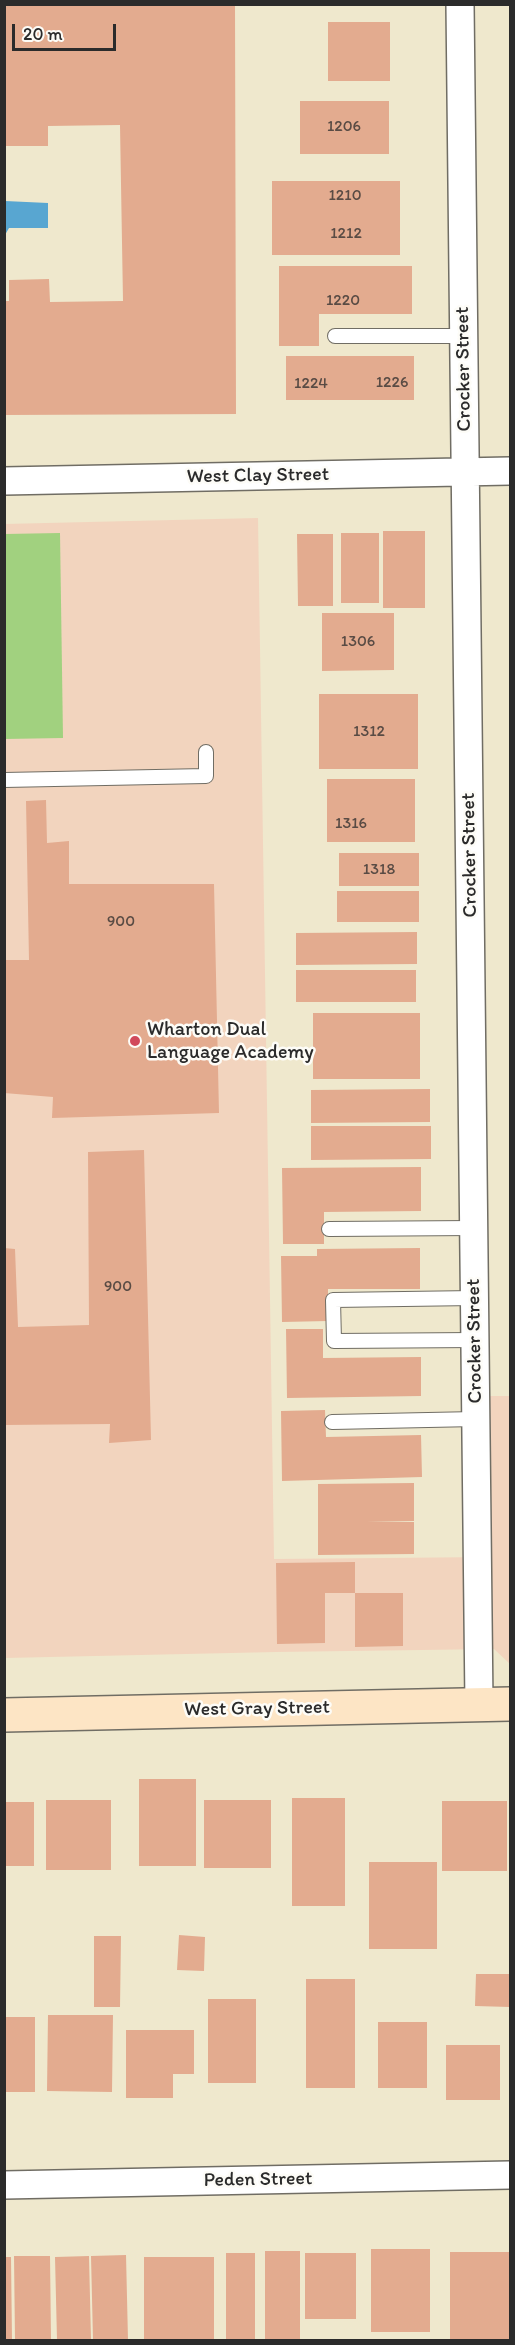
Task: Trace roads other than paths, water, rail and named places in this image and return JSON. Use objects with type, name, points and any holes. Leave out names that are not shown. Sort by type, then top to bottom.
[{"type":"main road","name":"West Gray Street","points":[[4,1714],[495,1705]]},
{"type":"street","name":"Crocker Street","points":[[460,4],[476,1419],[495,1705]]},
{"type":"street","name":"West Clay Street","points":[[4,481],[510,471]]},
{"type":"street","name":"Peden Street","points":[[4,2185],[510,2175]]},
{"type":"lane","points":[[335,336],[464,336]]},
{"type":"lane","points":[[4,780],[206,776],[206,752]]},
{"type":"lane","points":[[329,1229],[474,1228]]},
{"type":"lane","points":[[475,1298],[333,1300],[334,1341],[475,1340]]},
{"type":"lane","points":[[332,1422],[476,1419]]},
{"type":"water","points":[[5,201],[48,203],[48,228],[9,228],[5,235]]},
{"type":"place","name":"Wharton Dual Language Academy","points":[[135,1041]]}]
